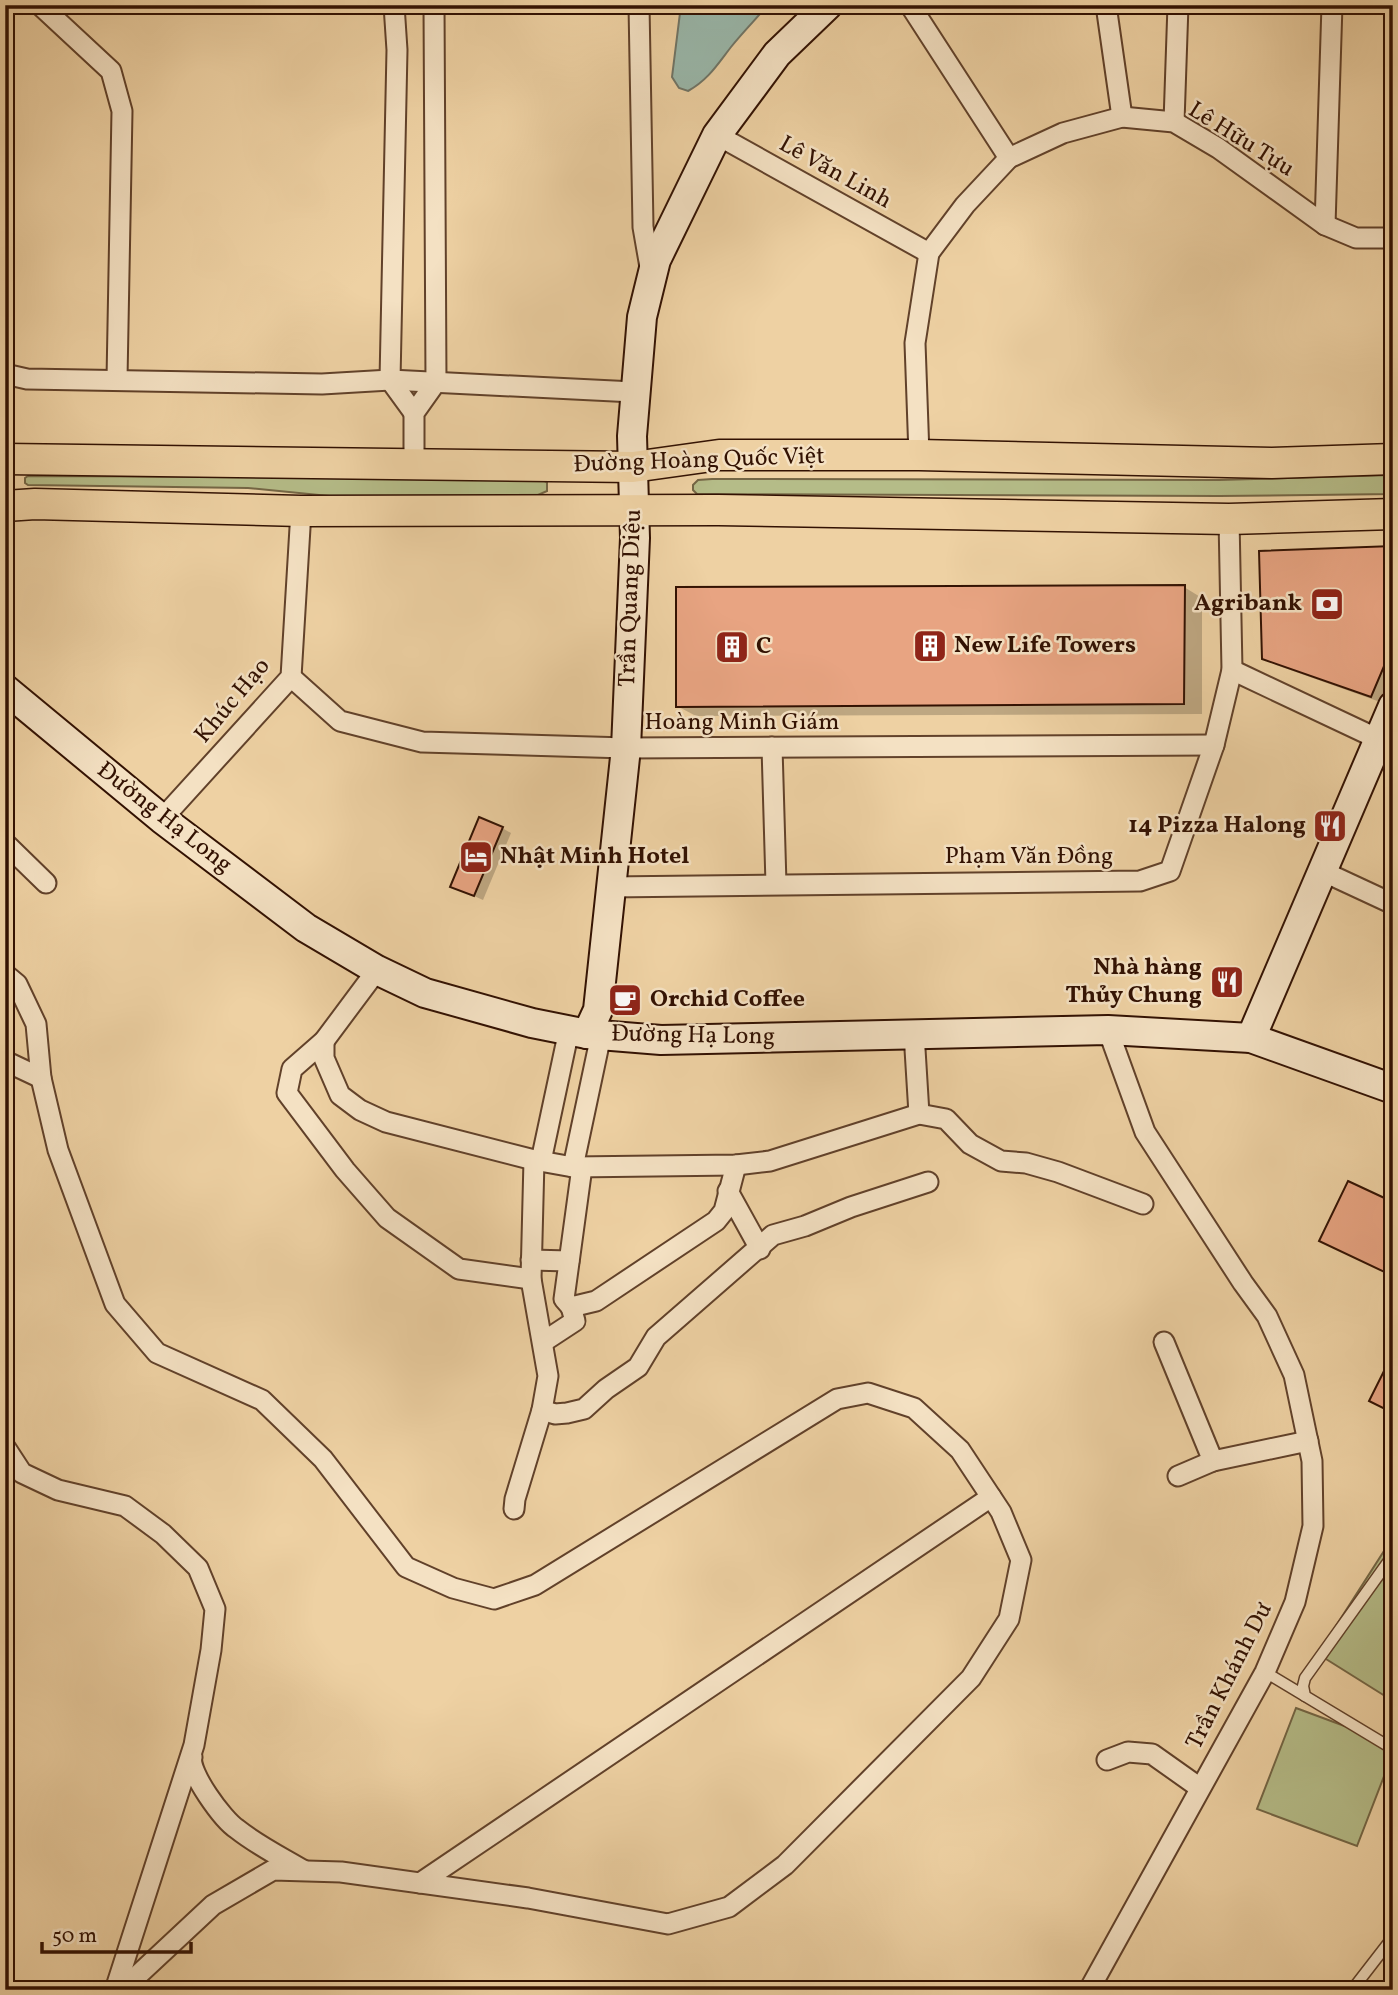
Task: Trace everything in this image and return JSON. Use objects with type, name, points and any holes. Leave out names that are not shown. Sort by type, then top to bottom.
[{"type":"main road","name":"Trần Quang Diệu","points":[[585,1033],[598,1010],[626,748],[635,392],[642,317],[656,260],[717,135],[777,54],[828,5]]},
{"type":"main road","name":"Đường Hoàng Quốc Việt","points":[[5,458],[633,467],[719,454],[919,455],[1272,463],[1393,459]]},
{"type":"main road","name":"Đường Hoàng Quốc Việt","points":[[5,506],[35,504],[301,511],[634,510],[1229,519],[1393,514]]},
{"type":"main road","name":"Đường Hạ Long","points":[[5,689],[162,819],[306,928],[377,970],[425,993],[532,1023],[585,1033],[661,1040],[1108,1030],[1251,1038],[1393,1089]]},
{"type":"main road","points":[[1251,1038],[1322,871],[1386,744],[1393,706]]},
{"type":"street","points":[[40,5],[111,71],[122,111],[117,379]]},
{"type":"street","points":[[394,5],[397,50],[390,380],[414,413]]},
{"type":"street","points":[[414,465],[414,413],[436,382],[434,5]]},
{"type":"street","points":[[639,5],[643,227],[652,277]]},
{"type":"street","points":[[910,5],[1009,158]]},
{"type":"street","points":[[1105,5],[1122,117]]},
{"type":"street","points":[[1174,122],[1178,5]]},
{"type":"street","points":[[1325,225],[1332,5]]},
{"type":"street","name":"Lê Hữu Tựu","points":[[919,455],[915,343],[929,253],[965,205],[1009,158],[1063,133],[1122,117],[1174,122],[1218,148],[1325,225],[1356,238],[1393,238]]},
{"type":"street","name":"Lê Văn Linh","points":[[717,135],[929,253]]},
{"type":"street","points":[[5,374],[27,379],[321,384],[390,380],[635,392]]},
{"type":"street","name":"Khúc Hạo","points":[[162,819],[291,677],[301,511]]},
{"type":"street","name":"Phạm Văn Đồng","points":[[610,887],[1140,881],[1171,870],[1214,745],[1232,670],[1229,519]]},
{"type":"street","points":[[1232,670],[1386,744]]},
{"type":"street","name":"Hoàng Minh Giám","points":[[291,677],[340,721],[422,742],[626,748],[1214,745]]},
{"type":"street","points":[[772,747],[776,884]]},
{"type":"street","points":[[5,843],[46,883]]},
{"type":"street","points":[[1322,871],[1393,904]]},
{"type":"street","points":[[377,970],[324,1041],[292,1069],[287,1093],[345,1170],[387,1218],[459,1269],[531,1269],[569,1261]]},
{"type":"street","points":[[5,974],[17,984],[36,1024],[41,1078],[58,1150],[115,1304],[157,1353],[262,1400],[323,1459],[406,1567],[453,1588],[494,1599],[535,1585],[837,1399],[868,1393],[914,1408],[960,1450],[1001,1512],[1021,1560],[1009,1619],[971,1678],[785,1865],[729,1907],[668,1924],[528,1898],[341,1872],[274,1870],[213,1905],[122,1990]]},
{"type":"street","name":"Trần Khánh Dư","points":[[1089,1990],[1265,1672],[1295,1602],[1313,1526],[1312,1461],[1294,1375],[1267,1316],[1242,1283],[1145,1132],[1108,1030]]},
{"type":"street","points":[[514,1509],[542,1410],[548,1376],[531,1269],[538,1160],[585,1033]]},
{"type":"street","points":[[543,1342],[575,1321],[571,1307],[564,1299],[578,1167],[585,1033]]},
{"type":"street","points":[[914,1033],[919,1114]]},
{"type":"street","points":[[324,1041],[324,1058],[340,1095],[360,1110],[386,1122],[538,1160],[578,1167],[736,1165],[770,1161],[919,1114],[946,1119],[970,1144],[1001,1161],[1026,1163],[1058,1172],[1143,1204]]},
{"type":"street","points":[[5,1061],[41,1078]]},
{"type":"street","points":[[571,1307],[596,1301],[716,1221],[723,1211],[736,1165]]},
{"type":"street","points":[[542,1410],[555,1414],[584,1409],[606,1389],[638,1367],[656,1337],[774,1236],[928,1182]]},
{"type":"street","points":[[728,1191],[760,1249]]},
{"type":"street","points":[[1164,1342],[1213,1461]]},
{"type":"street","points":[[1178,1476],[1213,1461],[1308,1441]]},
{"type":"street","points":[[5,1447],[22,1473],[58,1490],[125,1506],[163,1534],[198,1568],[215,1609],[212,1650],[190,1764],[199,1782],[234,1828],[304,1871]]},
{"type":"street","points":[[419,1883],[991,1497]]},
{"type":"street","points":[[115,1990],[194,1745]]},
{"type":"street","points":[[1107,1760],[1128,1752],[1152,1754],[1200,1788]]},
{"type":"lane","points":[[1305,1696],[1303,1686],[1306,1678],[1393,1555]]},
{"type":"lane","points":[[1265,1672],[1393,1749]]},
{"type":"lane","points":[[1352,1990],[1393,1937]]},
{"type":"green space","points":[[1393,475],[1393,494],[697,494],[693,490],[693,485],[698,480],[712,479],[1219,480]]},
{"type":"green space","points":[[25,478],[537,478],[547,482],[547,491],[538,495],[329,496],[248,488],[28,485]]},
{"type":"green space","points":[[1393,1537],[1393,1701],[1318,1654]]},
{"type":"green space","points":[[1296,1708],[1393,1744],[1393,1753],[1357,1846],[1257,1809]]},
{"type":"shaded area","points":[[681,5],[768,5],[712,72],[688,91],[679,88],[672,77]]},
{"type":"building","name":"Agribank","points":[[1393,546],[1393,645],[1371,697],[1262,659],[1259,551]]},
{"type":"building","name":"New Life Towers","points":[[1185,585],[1184,704],[676,707],[676,587]]},
{"type":"building","name":"Nhật Minh Hotel","points":[[479,817],[503,827],[474,896],[450,887]]},
{"type":"building","points":[[1348,1181],[1393,1202],[1393,1276],[1319,1241]]},
{"type":"building","points":[[1393,1353],[1393,1413],[1369,1401]]},
{"type":"place","name":"Agribank","points":[[1327,604]]},
{"type":"place","name":"New Life Towers","points":[[930,646]]},
{"type":"place","name":"C","points":[[732,647]]},
{"type":"place","name":"14 Pizza Halong","points":[[1330,826]]},
{"type":"place","name":"Nhật Minh Hotel","points":[[476,857]]},
{"type":"place","name":"Nhà hàng Thủy Chung","points":[[1227,982]]},
{"type":"place","name":"Orchid Coffee","points":[[625,1000]]}]
